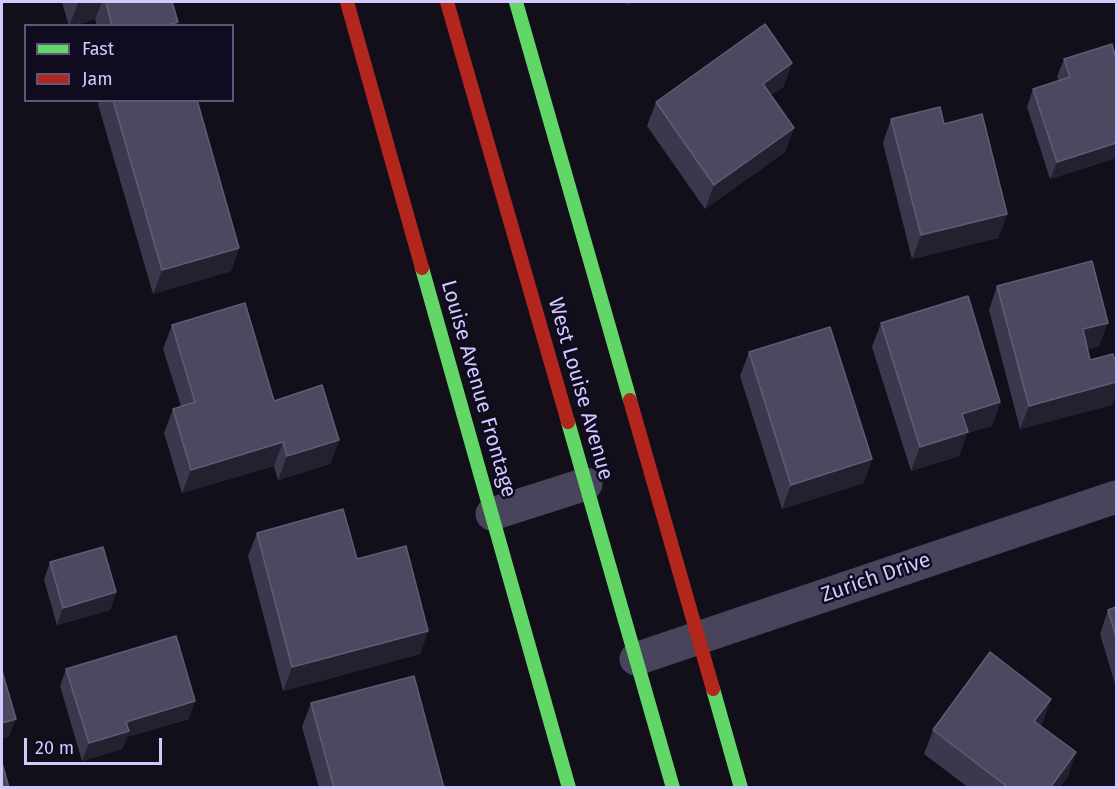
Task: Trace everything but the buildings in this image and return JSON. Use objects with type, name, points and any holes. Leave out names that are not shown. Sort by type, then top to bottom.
[{"type":"main road","name":"Louise Avenue Frontage","points":[[347,2],[569,788]]},
{"type":"main road","name":"West Louise Avenue","points":[[447,2],[673,788]]},
{"type":"main road","points":[[516,2],[741,788]]},
{"type":"street","points":[[492,514],[586,484]]},
{"type":"street","name":"Zurich Drive","points":[[636,659],[1116,497]]},
{"type":"traffic: fast","points":[[516,2],[630,400]]},
{"type":"traffic: fast","points":[[422,268],[569,788]]},
{"type":"traffic: fast","points":[[568,422],[673,788]]},
{"type":"traffic: fast","points":[[713,689],[741,788]]},
{"type":"traffic: jam","points":[[347,2],[422,268]]},
{"type":"traffic: jam","points":[[447,2],[568,422]]},
{"type":"traffic: jam","points":[[630,400],[713,689]]}]
